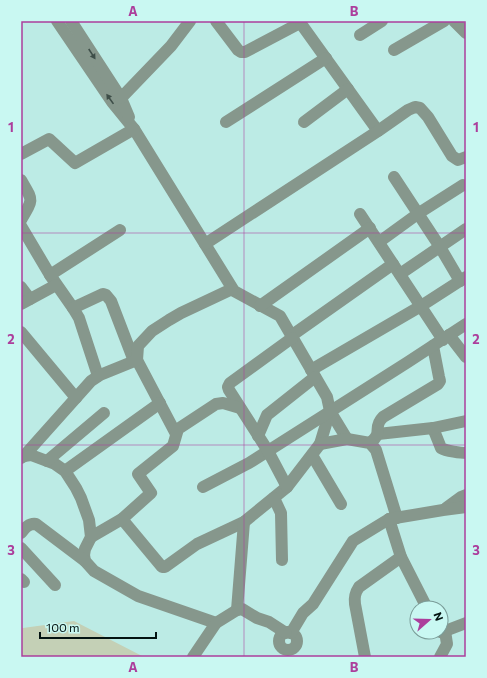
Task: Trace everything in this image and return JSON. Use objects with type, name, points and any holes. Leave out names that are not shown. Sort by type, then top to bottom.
[{"type":"street","points":[[57,21],[112,102],[134,129],[232,289],[280,316],[327,397],[330,411],[347,439]]},
{"type":"street","points":[[71,21],[121,98],[134,129]]},
{"type":"street","points":[[121,98],[171,46],[190,21]]},
{"type":"street","points":[[216,21],[241,52],[245,52],[300,22],[378,131]]},
{"type":"street","points":[[360,35],[382,21]]},
{"type":"street","points":[[394,50],[444,21]]},
{"type":"street","points":[[226,122],[326,58]]},
{"type":"street","points":[[304,122],[348,89]]},
{"type":"street","points":[[205,244],[408,110],[415,107],[420,108],[428,117],[452,156],[458,160],[466,157]]},
{"type":"street","points":[[21,154],[49,140],[75,163],[134,129]]},
{"type":"street","points":[[258,436],[267,415],[313,374],[463,279],[394,177]]},
{"type":"street","points":[[21,180],[32,200],[21,220]]},
{"type":"street","points":[[379,242],[419,213],[463,185]]},
{"type":"street","points":[[360,214],[442,340],[466,357]]},
{"type":"street","points":[[21,226],[53,280],[79,318],[98,376]]},
{"type":"street","points":[[260,306],[370,228]]},
{"type":"street","points":[[287,487],[268,451],[229,390],[228,387],[230,383],[292,337],[396,269],[440,247],[466,229]]},
{"type":"street","points":[[21,287],[26,302],[120,230]]},
{"type":"street","points":[[135,361],[138,346],[152,331],[181,313],[232,289]]},
{"type":"street","points":[[73,308],[103,294],[106,295],[111,301],[135,361],[160,403],[176,434]]},
{"type":"street","points":[[203,487],[268,451],[466,324]]},
{"type":"street","points":[[21,332],[76,398]]},
{"type":"street","points":[[370,443],[378,434],[377,426],[382,417],[438,384],[440,381],[442,340]]},
{"type":"street","points":[[23,457],[91,380],[135,361]]},
{"type":"street","points":[[65,471],[160,403]]},
{"type":"street","points":[[90,537],[122,519],[151,493],[138,474],[173,446],[178,428],[216,404],[223,403],[240,408]]},
{"type":"street","points":[[122,519],[162,567],[165,567],[197,544],[244,522],[287,487],[320,444],[330,411]]},
{"type":"street","points":[[47,461],[104,413]]},
{"type":"street","points":[[378,434],[434,428],[466,421]]},
{"type":"street","points":[[434,428],[441,448],[463,454],[466,453]]},
{"type":"street","points":[[320,444],[347,439],[370,443],[376,450],[401,557],[423,600]]},
{"type":"street","points":[[23,457],[31,455],[55,464],[65,471],[76,488],[89,520],[90,537],[85,549],[84,561]]},
{"type":"street","points":[[312,455],[341,504]]},
{"type":"street","points":[[274,498],[281,513],[282,560]]},
{"type":"street","points":[[288,635],[303,613],[313,604],[353,541],[393,519],[443,510],[465,501]]},
{"type":"street","points":[[237,610],[244,522]]},
{"type":"street","points":[[21,533],[29,525],[36,524],[84,561],[94,571],[138,596],[216,623]]},
{"type":"street","points":[[21,548],[55,585]]},
{"type":"street","points":[[365,657],[355,604],[355,593],[359,587],[401,557]]},
{"type":"street","points":[[193,657],[216,623],[237,610],[242,609],[257,618],[269,622],[297,642],[295,647],[290,650],[289,654]]},
{"type":"street","points":[[449,629],[466,623]]},
{"type":"street","points":[[440,657],[447,644],[446,640]]},
{"type":"green space","points":[[74,621],[144,657],[21,657],[21,627],[23,628]]}]
